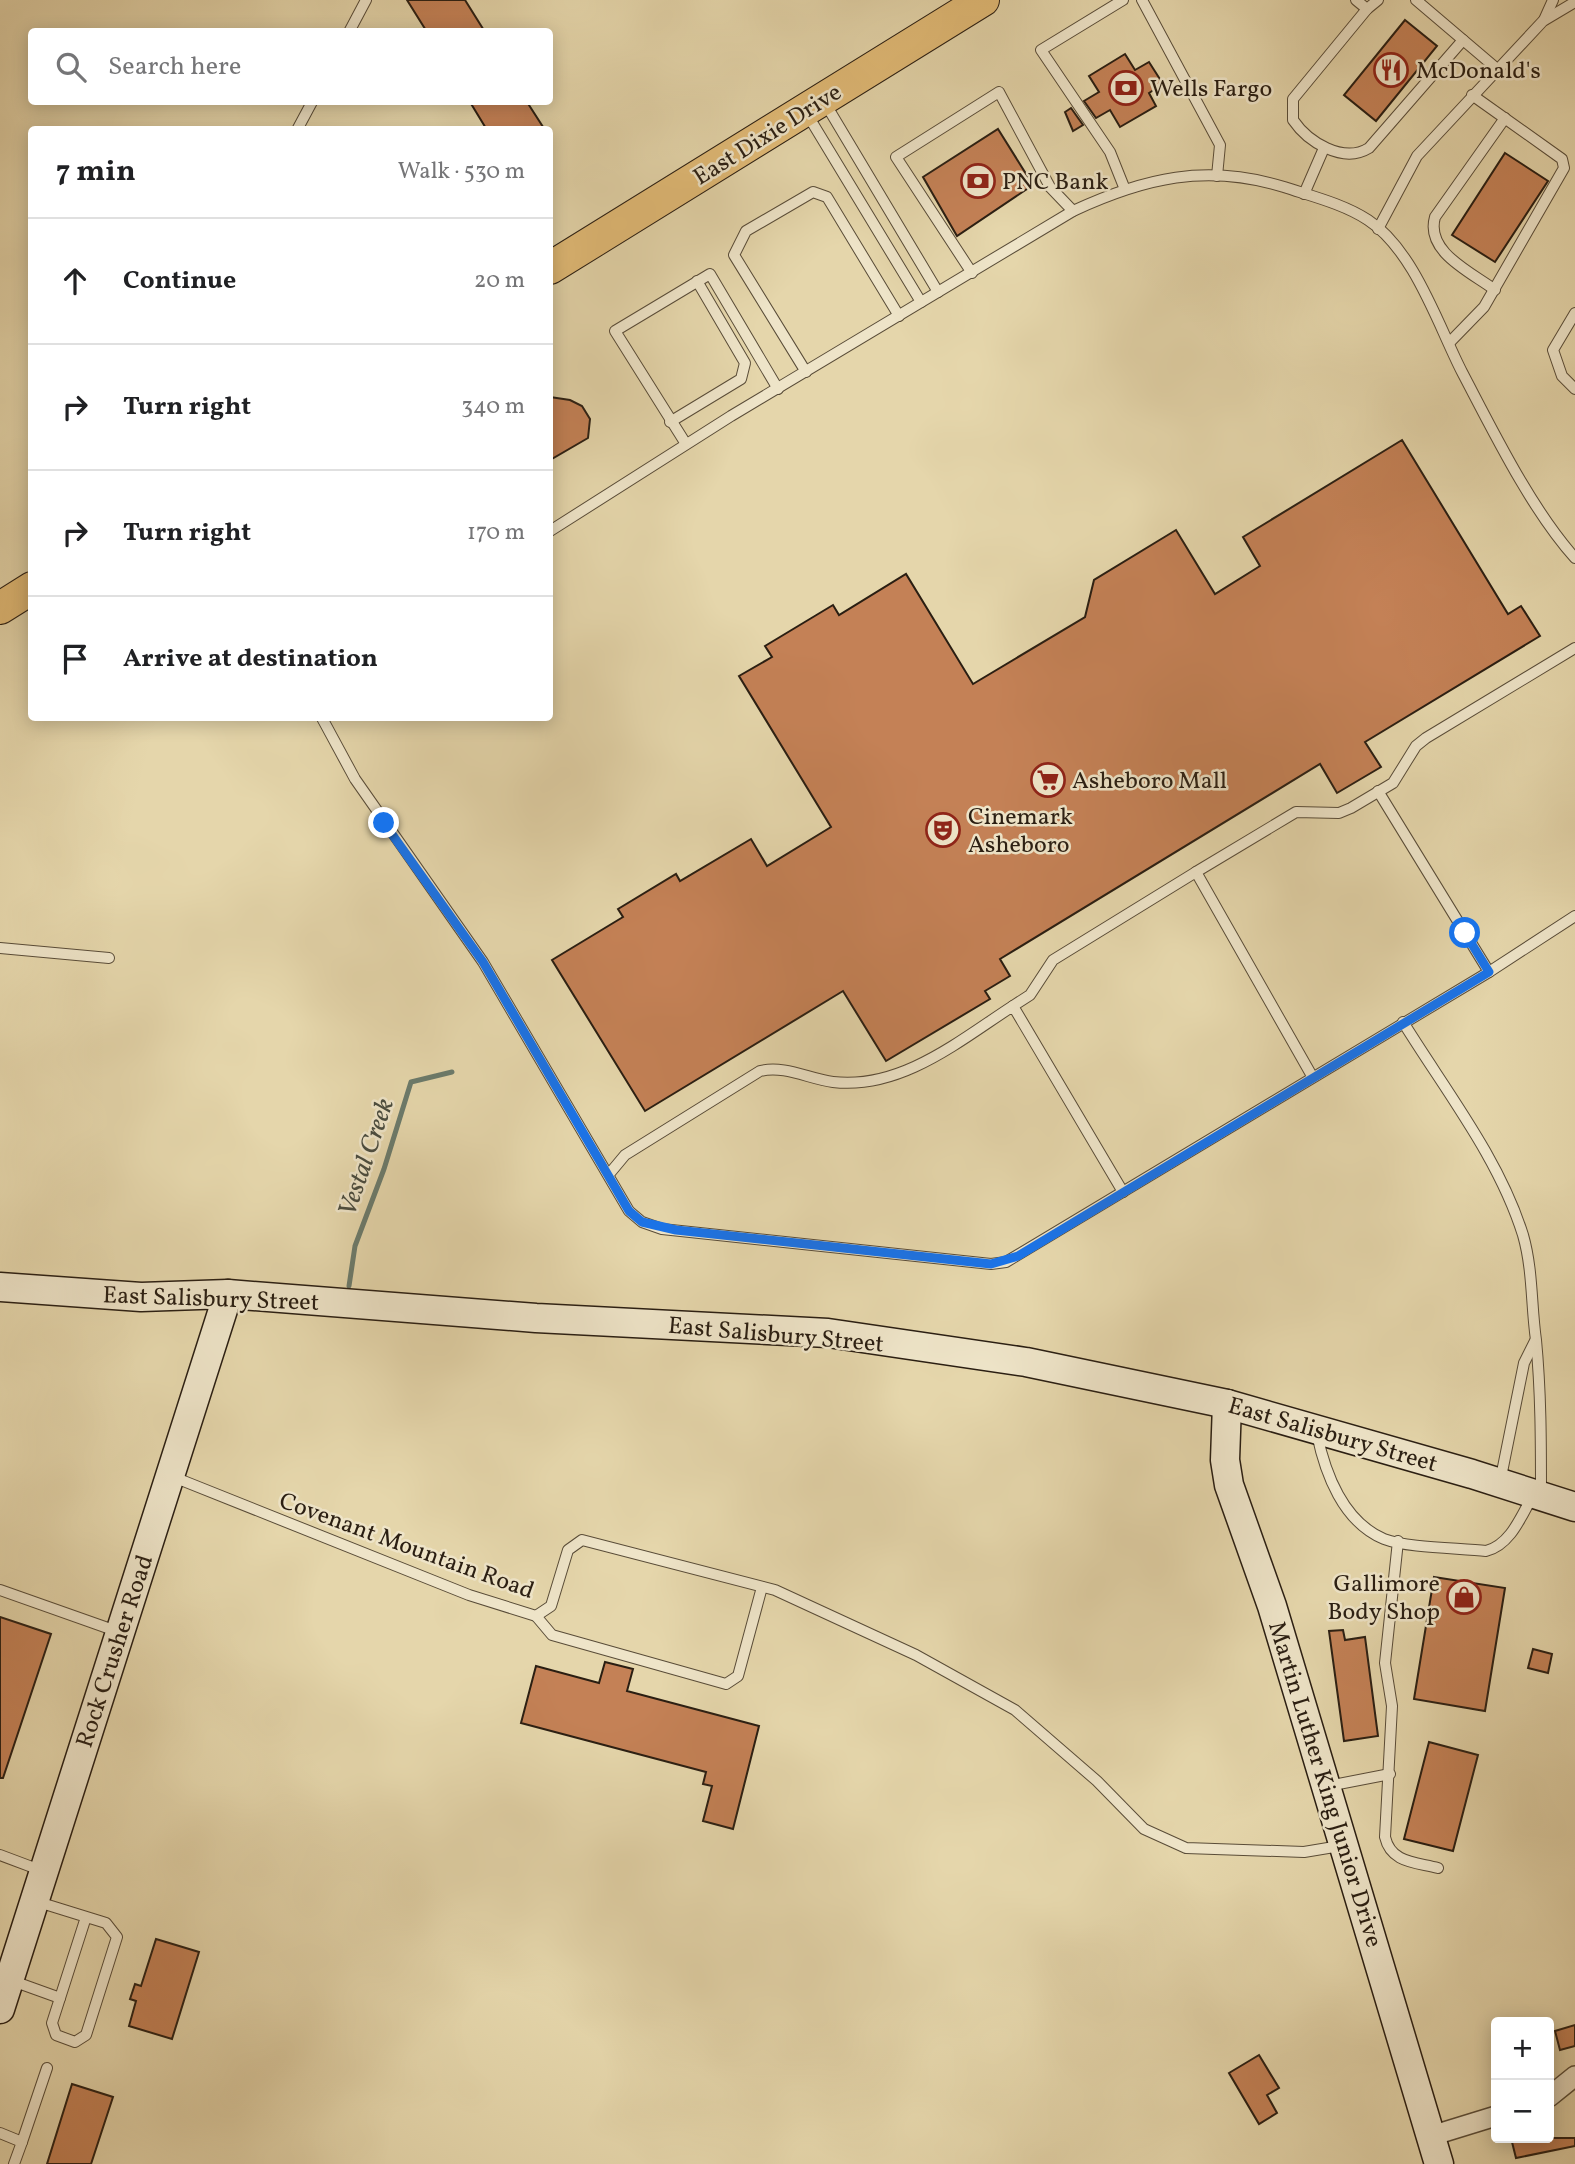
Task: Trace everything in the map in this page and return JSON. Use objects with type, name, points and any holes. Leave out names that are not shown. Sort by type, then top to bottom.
[{"type":"main road","name":"East Dixie Drive","points":[[553,266],[984,0]]},
{"type":"main road","points":[[0,608],[28,590]]},
{"type":"main road","name":"East Salisbury Street","points":[[0,1287],[141,1297],[228,1294],[536,1318],[828,1333],[1026,1362],[1227,1404],[1315,1427],[1575,1507]]},
{"type":"main road","name":"Rock Crusher Road","points":[[0,2009],[228,1294]]},
{"type":"main road","name":"Martin Luther King Junior Drive","points":[[1227,1404],[1225,1460],[1229,1485],[1256,1553],[1440,2164]]},
{"type":"street","points":[[1554,2093],[1575,2076]]},
{"type":"street","points":[[1431,2136],[1491,2118]]},
{"type":"lane","points":[[351,28],[366,0]]},
{"type":"lane","points":[[1123,0],[1041,50],[1110,152],[1125,187]]},
{"type":"lane","points":[[1142,0],[1220,145],[1217,176]]},
{"type":"lane","points":[[1356,0],[1367,9]]},
{"type":"lane","points":[[1378,0],[1367,9],[1291,106],[1297,127],[1324,148],[1355,153],[1369,148],[1463,40]]},
{"type":"lane","points":[[1416,0],[1496,68]]},
{"type":"lane","points":[[1543,20],[1553,0]]},
{"type":"lane","points":[[1378,229],[1418,156],[1496,68],[1543,20],[1575,2]]},
{"type":"lane","points":[[972,272],[896,157],[999,92],[1051,187],[1073,211]]},
{"type":"lane","points":[[1449,344],[1484,307],[1564,168],[1562,159],[1472,95]]},
{"type":"lane","points":[[299,126],[310,105]]},
{"type":"lane","points":[[814,105],[938,292]]},
{"type":"lane","points":[[814,105],[920,302]]},
{"type":"lane","points":[[1495,289],[1437,246],[1433,227],[1435,218],[1505,118]]},
{"type":"lane","points":[[1304,194],[1324,148]]},
{"type":"lane","points":[[553,529],[686,444],[1073,211],[1125,187],[1175,178],[1217,176],[1263,181],[1343,208],[1368,220],[1388,238],[1419,284],[1536,504],[1575,558]]},
{"type":"lane","points":[[806,372],[734,255],[746,231],[813,192],[827,198],[899,316]]},
{"type":"lane","points":[[686,444],[615,331],[698,281],[710,274],[778,389]]},
{"type":"lane","points":[[670,422],[741,379],[746,363],[698,281]]},
{"type":"lane","points":[[1575,313],[1553,350],[1562,376],[1575,389]]},
{"type":"lane","points":[[610,1173],[625,1155],[760,1071],[780,1070],[831,1082],[885,1080],[930,1059],[1030,995],[1053,960],[1280,819],[1296,812],[1339,813],[1378,792],[1393,783],[1416,746],[1426,738],[1575,648]]},
{"type":"lane","points":[[324,721],[355,779],[483,962],[610,1173],[629,1211],[642,1222],[662,1228],[991,1264],[1018,1256],[1312,1076],[1489,972],[1575,916]]},
{"type":"lane","points":[[1378,792],[1489,972]]},
{"type":"lane","points":[[1196,872],[1312,1076]]},
{"type":"lane","points":[[0,948],[109,958]]},
{"type":"lane","points":[[1013,1006],[1124,1192]]},
{"type":"lane","points":[[1315,1427],[1324,1469],[1333,1487],[1371,1532],[1398,1541],[1486,1551],[1497,1548],[1518,1524],[1537,1494],[1540,1362],[1535,1341],[1530,1265],[1510,1201],[1481,1145],[1403,1023]]},
{"type":"lane","points":[[1500,1482],[1524,1363],[1535,1341]]},
{"type":"lane","name":"Covenant Mountain Road","points":[[170,1475],[469,1595],[536,1616],[551,1606],[568,1550],[582,1540],[762,1587],[916,1655],[1015,1710],[1097,1781],[1144,1829],[1175,1844],[1186,1848],[1304,1852],[1344,1846]]},
{"type":"lane","points":[[1398,1541],[1385,1663],[1392,1706],[1390,1774],[1384,1820],[1388,1850],[1395,1857],[1438,1867]]},
{"type":"lane","points":[[536,1616],[552,1634],[726,1684],[738,1676],[762,1587]]},
{"type":"lane","points":[[0,1590],[120,1632]]},
{"type":"lane","points":[[1327,1786],[1390,1774]]},
{"type":"lane","points":[[0,1855],[44,1871]]},
{"type":"lane","points":[[35,1900],[106,1923],[117,1937],[86,2035],[75,2042],[56,2035],[52,2023],[86,1917]]},
{"type":"lane","points":[[10,1979],[60,1997]]},
{"type":"lane","points":[[14,2164],[47,2068]]},
{"type":"lane","points":[[0,2133],[22,2142]]},
{"type":"building","points":[[407,0],[465,0],[482,28],[424,28]]},
{"type":"building","name":"McDonald's","points":[[1405,20],[1437,46],[1376,121],[1344,95]]},
{"type":"building","name":"Wells Fargo","points":[[1125,54],[1135,70],[1149,62],[1163,84],[1149,93],[1156,106],[1120,127],[1110,110],[1096,118],[1084,101],[1099,92],[1089,76]]},
{"type":"building","points":[[472,105],[529,105],[542,126],[485,126]]},
{"type":"building","points":[[1071,108],[1083,125],[1073,131],[1065,112]]},
{"type":"building","name":"PNC Bank","points":[[998,129],[1033,185],[957,236],[923,177]]},
{"type":"building","points":[[1505,153],[1548,181],[1495,262],[1452,235]]},
{"type":"building","points":[[553,397],[570,400],[582,406],[590,419],[588,438],[553,458]]},
{"type":"building","name":"Asheboro Mall","points":[[1402,440],[1508,614],[1521,606],[1540,636],[1365,742],[1381,767],[1337,793],[1320,764],[1000,959],[1010,976],[985,991],[990,999],[886,1061],[843,991],[645,1111],[552,960],[623,917],[618,909],[676,874],[680,881],[751,839],[767,866],[831,827],[739,676],[772,657],[765,646],[833,605],[839,615],[906,574],[973,684],[1085,617],[1094,580],[1176,530],[1215,594],[1260,566],[1243,537]]},
{"type":"building","points":[[1434,1577],[1505,1588],[1485,1711],[1414,1699]]},
{"type":"building","points":[[0,1617],[51,1634],[3,1778],[0,1778]]},
{"type":"building","points":[[1343,1630],[1345,1640],[1365,1637],[1378,1736],[1344,1741],[1329,1631]]},
{"type":"building","points":[[1533,1649],[1552,1654],[1548,1673],[1528,1668]]},
{"type":"building","points":[[605,1662],[633,1669],[627,1691],[759,1726],[733,1829],[703,1821],[712,1786],[703,1784],[706,1772],[521,1723],[536,1666],[599,1683]]},
{"type":"building","points":[[1429,1742],[1478,1755],[1453,1851],[1404,1839]]},
{"type":"building","points":[[156,1939],[199,1952],[172,2039],[129,2026],[136,2001],[130,1999],[135,1984],[141,1986]]},
{"type":"building","points":[[1575,2025],[1575,2046],[1560,2050],[1555,2031]]},
{"type":"building","points":[[1259,2055],[1279,2088],[1267,2095],[1277,2113],[1259,2124],[1229,2073]]},
{"type":"building","points":[[72,2084],[113,2097],[91,2164],[47,2164]]},
{"type":"building","points":[[1554,2138],[1575,2138],[1575,2146],[1516,2158],[1512,2143],[1554,2143]]},
{"type":"waterway","name":"Vestal Creek","points":[[349,1286],[355,1246],[384,1169],[411,1082],[452,1072]]},
{"type":"place","name":"McDonald's","points":[[1391,70]]},
{"type":"place","name":"Wells Fargo","points":[[1126,88]]},
{"type":"place","name":"PNC Bank","points":[[978,181]]},
{"type":"place","name":"Asheboro Mall","points":[[1048,780]]},
{"type":"place","name":"Cinemark Asheboro","points":[[943,830]]},
{"type":"place","name":"Gallimore Body Shop","points":[[1464,1597]]},
{"type":"route","points":[[384,823],[483,962],[610,1173],[629,1211],[642,1222],[676,1230],[902,1255],[991,1264],[1006,1262],[1018,1256],[1237,1121],[1489,972],[1465,933]]}]
